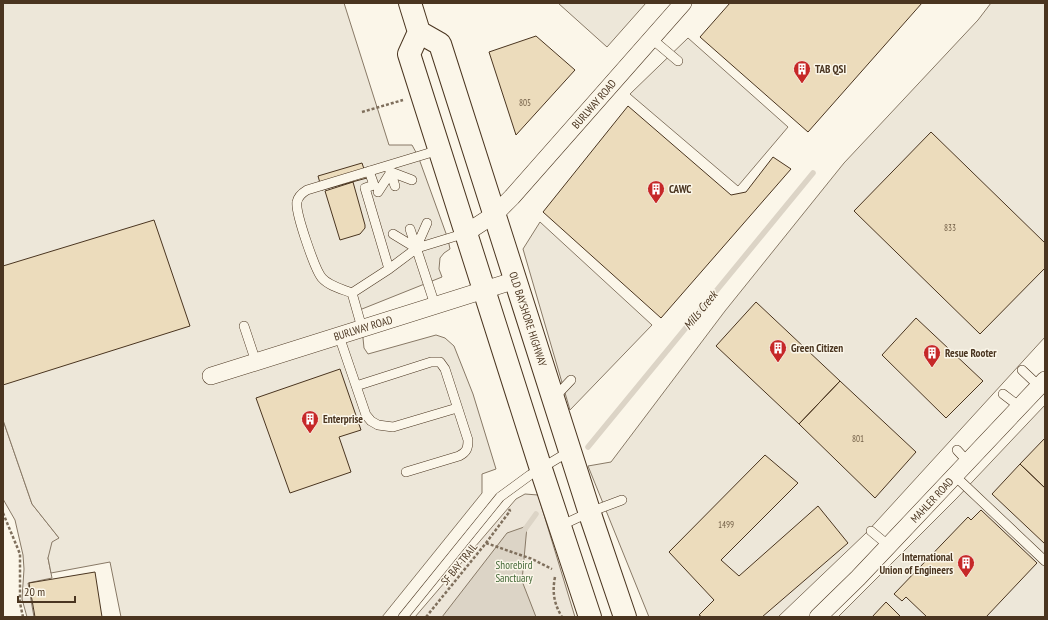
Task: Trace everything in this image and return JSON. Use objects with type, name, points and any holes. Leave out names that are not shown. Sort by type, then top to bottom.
[{"type":"main road","points":[[410,3],[419,32],[409,54],[559,526],[590,617]]},
{"type":"main road","name":"OLD BAYSHORE HIGHWAY","points":[[419,32],[440,44],[553,399],[625,617]]},
{"type":"street","name":"BURLWAY ROAD","points":[[466,233],[495,214],[512,197],[683,3]]},
{"type":"street","name":"BURLWAY ROAD","points":[[211,376],[516,280]]},
{"type":"street","name":"MAHLER ROAD","points":[[818,617],[889,546],[1020,407],[1043,386]]},
{"type":"lane","points":[[652,39],[678,61]]},
{"type":"lane","points":[[352,293],[332,285],[321,276],[314,261],[298,212],[297,200],[301,194],[307,190],[365,172],[389,169],[440,150]]},
{"type":"lane","points":[[389,169],[412,180]]},
{"type":"lane","points":[[389,169],[395,186]]},
{"type":"lane","points":[[378,192],[389,169]]},
{"type":"lane","points":[[365,172],[374,185],[365,188],[389,269]]},
{"type":"lane","points":[[416,248],[427,223]]},
{"type":"lane","points":[[410,229],[435,306]]},
{"type":"lane","points":[[352,293],[389,269],[416,248],[466,233]]},
{"type":"lane","points":[[393,234],[416,248]]},
{"type":"lane","points":[[352,293],[362,328]]},
{"type":"lane","points":[[244,326],[256,362]]},
{"type":"lane","points":[[339,336],[366,415],[371,421],[378,425],[393,427],[457,408]]},
{"type":"lane","points":[[356,386],[436,361],[440,362],[445,369],[468,440],[467,450],[459,456],[406,472]]},
{"type":"lane","points":[[1022,370],[1043,386]]},
{"type":"lane","points":[[553,399],[571,380]]},
{"type":"lane","points":[[1003,394],[1020,407]]},
{"type":"lane","points":[[956,450],[968,462]]},
{"type":"lane","points":[[403,617],[500,497],[530,475],[571,451]]},
{"type":"lane","points":[[955,476],[1045,562]]},
{"type":"lane","points":[[559,526],[622,500]]},
{"type":"lane","points":[[871,531],[889,546]]},
{"type":"path","points":[[362,112],[407,99]]},
{"type":"path","points":[[486,543],[510,511],[509,506]]},
{"type":"path","points":[[3,513],[20,554],[20,603],[23,617]]},
{"type":"path","name":"SF BAY TRAIL","points":[[426,617],[486,543],[532,559],[556,570],[552,589],[557,608],[562,617]]},
{"type":"green space","points":[[3,420],[32,504],[59,538],[48,558],[52,578],[28,583],[34,617],[27,617],[22,599],[24,569],[23,555],[15,520],[3,499]]},
{"type":"green space","name":"Shorebird Sanctuary","points":[[525,494],[538,495],[575,617],[415,617],[516,499]]},
{"type":"shaded area","points":[[3,3],[344,3],[389,145],[412,145],[418,156],[448,239],[450,249],[440,258],[439,269],[442,277],[357,311],[362,328],[364,348],[368,354],[436,335],[445,338],[454,346],[473,394],[496,469],[482,474],[482,493],[382,617],[121,617],[110,562],[51,573],[48,558],[52,542],[59,538],[32,504],[3,420]]},
{"type":"shaded area","points":[[558,3],[646,3],[607,47]]},
{"type":"shaded area","points":[[991,3],[1045,3],[1045,337],[866,533],[778,617],[649,617],[588,466],[611,462],[725,311],[844,163],[978,20]]},
{"type":"shaded area","points":[[688,38],[788,127],[738,186],[630,94]]},
{"type":"shaded area","points":[[540,222],[652,325],[570,410],[523,249]]},
{"type":"shaded area","points":[[1045,405],[1045,617],[838,617],[957,498]]},
{"type":"shaded area","points":[[527,526],[522,581],[536,617],[442,617],[507,533]]},
{"type":"building","name":"TAB QSI","points":[[730,3],[922,3],[808,132],[700,37]]},
{"type":"building","points":[[536,36],[575,70],[516,135],[489,52]]},
{"type":"building","name":"CAWC","points":[[628,106],[731,195],[746,192],[773,157],[791,169],[661,318],[543,212]]},
{"type":"building","points":[[931,132],[1045,243],[1045,268],[980,334],[854,211]]},
{"type":"building","points":[[362,163],[367,178],[322,190],[318,176]]},
{"type":"building","points":[[353,182],[365,228],[360,234],[340,240],[325,191]]},
{"type":"building","points":[[154,220],[190,326],[3,385],[3,266]]},
{"type":"building","name":"Green Citizen","points":[[756,302],[840,381],[799,424],[716,346]]},
{"type":"building","name":"Resue Rooter","points":[[916,318],[983,381],[946,418],[882,355]]},
{"type":"building","name":"Enterprise","points":[[340,369],[361,430],[339,437],[351,472],[290,493],[256,398]]},
{"type":"building","points":[[840,381],[916,452],[875,498],[799,424]]},
{"type":"building","points":[[1045,438],[1045,488],[1020,464]]},
{"type":"building","points":[[765,455],[798,483],[721,560],[739,576],[818,506],[848,543],[762,617],[702,617],[699,615],[714,600],[669,552]]},
{"type":"building","points":[[1020,464],[1045,488],[1045,544],[992,494]]},
{"type":"building","name":"International Union of Engineers","points":[[981,510],[1037,563],[986,617],[927,617],[906,597],[902,601],[894,594],[968,517],[971,520]]},
{"type":"building","points":[[95,572],[102,617],[35,617],[29,583]]},
{"type":"building","points":[[886,602],[901,617],[872,617]]},
{"type":"waterway","name":"Mills Creek","points":[[588,447],[813,173]]},
{"type":"waterway","name":"Mills Creek","points":[[523,532],[536,514]]},
{"type":"place","name":"TAB QSI","points":[[802,84]]},
{"type":"place","name":"CAWC","points":[[656,204]]},
{"type":"place","name":"Green Citizen","points":[[778,363]]},
{"type":"place","name":"Resue Rooter","points":[[932,368]]},
{"type":"place","name":"Enterprise","points":[[310,434]]},
{"type":"place","name":"International Union of Engineers","points":[[966,578]]}]
